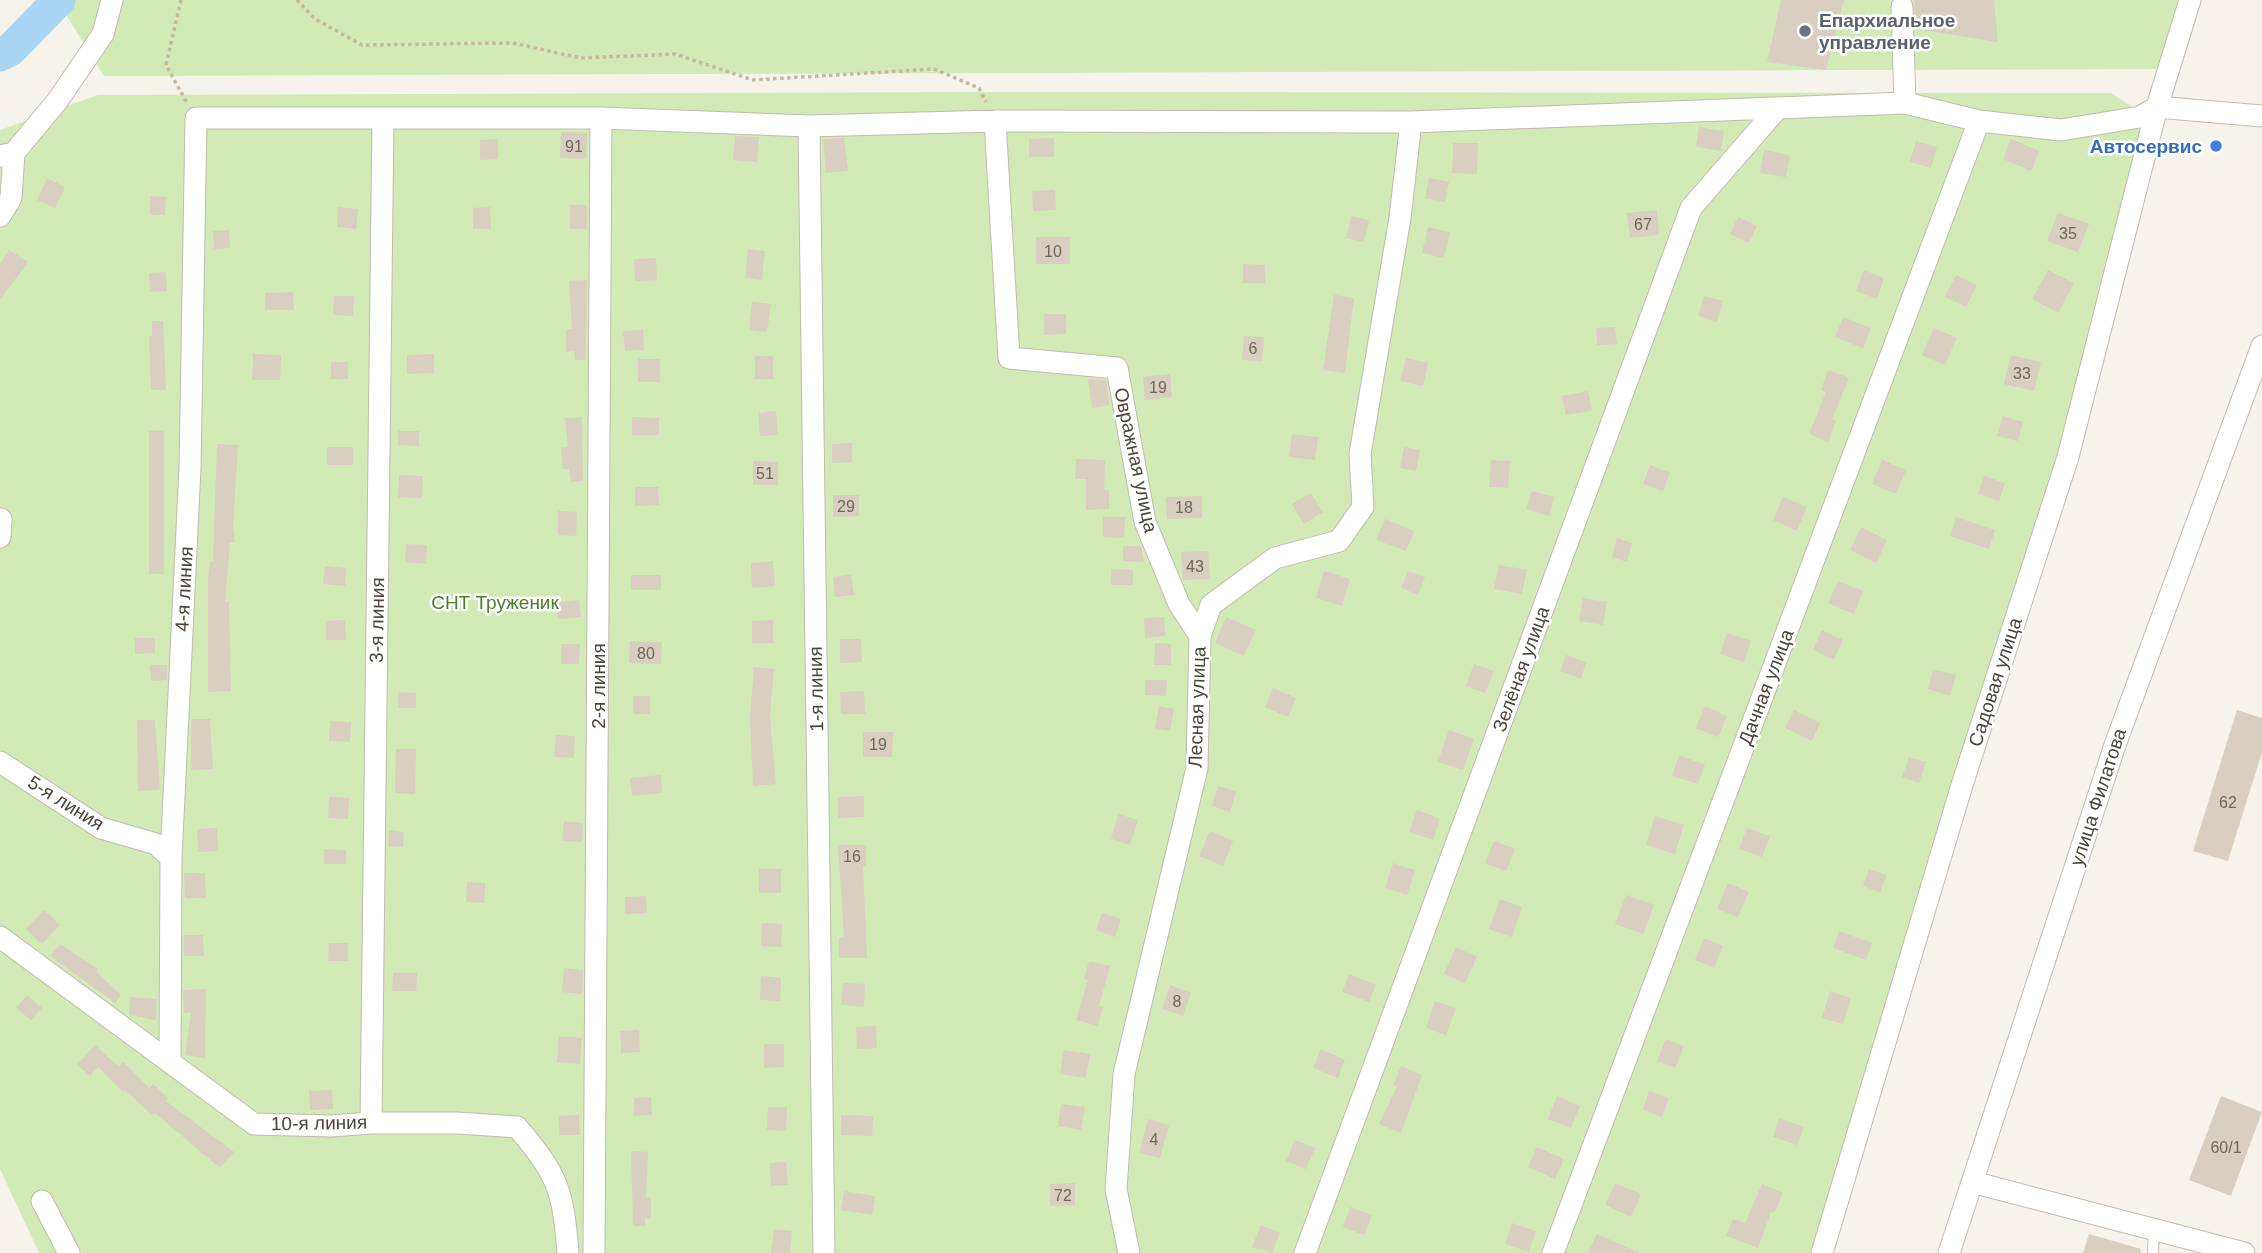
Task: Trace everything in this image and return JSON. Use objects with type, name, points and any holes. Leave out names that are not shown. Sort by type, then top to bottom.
[{"type":"street","points":[[0,216],[11,198],[7,154],[58,100],[103,34],[112,0]]},
{"type":"street","name":"Садовая улица","points":[[1822,1253],[1962,785],[2068,457],[2157,107],[2190,0]]},
{"type":"street","points":[[1902,7],[1905,103]]},
{"type":"street","points":[[196,118],[601,118],[809,126],[996,121],[1411,122],[1905,103],[1979,121],[2061,130],[2140,117],[2157,107],[2262,116]]},
{"type":"street","name":"Зелёная улица","points":[[1305,1253],[1690,208],[1777,108]]},
{"type":"street","name":"4-я линия","points":[[170,1060],[171,858],[190,468],[196,118]]},
{"type":"street","name":"3-я линия","points":[[371,1123],[383,118]]},
{"type":"street","name":"2-я линия","points":[[594,1253],[601,118]]},
{"type":"street","name":"Овражная улица","points":[[996,121],[1009,358],[1118,368],[1145,522],[1179,604],[1200,636]]},
{"type":"street","name":"Дачная улица","points":[[1553,1253],[1979,121]]},
{"type":"street","name":"Лесная улица","points":[[1129,1253],[1116,1188],[1124,1074],[1196,768],[1200,636],[1211,605],[1275,558],[1339,541],[1363,507],[1360,454],[1400,218],[1411,122]]},
{"type":"street","name":"1-я линия","points":[[809,126],[824,1253]]},
{"type":"street","name":"улица Филатова","points":[[1949,1253],[2115,745],[2262,346]]},
{"type":"street","points":[[0,537],[1,519]]},
{"type":"street","name":"5-я линия","points":[[0,762],[101,828],[156,845],[171,858]]},
{"type":"street","name":"10-я линия","points":[[0,937],[254,1124],[331,1126],[371,1123],[517,1127],[547,1163],[564,1203],[568,1253]]},
{"type":"street","points":[[1972,1182],[2244,1253]]},
{"type":"street","points":[[42,1201],[69,1253]]},
{"type":"lane","points":[[2153,1253],[2154,1230]]},
{"type":"path","points":[[181,0],[166,65],[196,118]]},
{"type":"path","points":[[297,0],[315,19],[362,45],[513,43],[580,58],[675,54],[753,80],[934,69],[979,88],[996,121]]},
{"type":"green space","points":[[57,0],[2186,0],[2158,69],[104,76]]},
{"type":"green space","name":"СНТ Труженик","points":[[2111,93],[2161,126],[1832,1253],[39,1253],[0,1169],[0,130],[98,95]]},
{"type":"building","name":"Епархиальное управление","points":[[1781,0],[1844,0],[1826,70],[1767,62]]},
{"type":"building","points":[[1914,0],[1994,0],[1998,42],[1916,29]]},
{"type":"building","points":[[1699,127],[1724,131],[1721,151],[1696,147]]},
{"type":"building","points":[[561,132],[587,133],[586,159],[560,158]]},
{"type":"building","points":[[735,136],[759,137],[757,162],[733,160]]},
{"type":"building","points":[[844,138],[848,171],[826,173],[823,139]]},
{"type":"building","points":[[1054,138],[1054,157],[1029,157],[1029,139]]},
{"type":"building","points":[[498,139],[498,159],[480,160],[480,140]]},
{"type":"building","points":[[2011,139],[2039,151],[2031,171],[2003,159]]},
{"type":"building","points":[[1916,141],[1937,147],[1931,168],[1910,162]]},
{"type":"building","points":[[1453,143],[1478,143],[1477,174],[1452,173]]},
{"type":"building","points":[[1764,150],[1790,155],[1786,177],[1760,173]]},
{"type":"building","points":[[47,178],[65,187],[55,208],[37,200]]},
{"type":"building","points":[[1429,178],[1449,182],[1445,202],[1425,198]]},
{"type":"building","points":[[1055,190],[1056,210],[1033,211],[1032,191]]},
{"type":"building","points":[[150,196],[166,197],[165,215],[150,215]]},
{"type":"building","points":[[570,205],[587,205],[587,229],[570,229]]},
{"type":"building","points":[[338,207],[358,209],[356,229],[337,227]]},
{"type":"building","points":[[490,207],[491,229],[473,229],[473,208]]},
{"type":"building","points":[[1657,210],[1659,235],[1630,238],[1627,213]]},
{"type":"building","points":[[2058,213],[2089,224],[2078,252],[2047,241]]},
{"type":"building","points":[[1351,216],[1369,220],[1364,242],[1346,238]]},
{"type":"building","points":[[1738,217],[1757,226],[1749,243],[1730,234]]},
{"type":"building","points":[[1428,227],[1450,232],[1444,258],[1422,253]]},
{"type":"building","points":[[229,230],[230,248],[214,249],[213,231]]},
{"type":"building","points":[[1036,237],[1070,237],[1070,264],[1036,264]]},
{"type":"building","points":[[748,249],[765,251],[762,280],[745,278]]},
{"type":"building","points":[[9,250],[28,262],[0,300],[0,263]]},
{"type":"building","points":[[656,258],[657,280],[635,281],[634,259]]},
{"type":"building","points":[[1243,264],[1265,265],[1265,283],[1243,283]]},
{"type":"building","points":[[1864,270],[1884,278],[1877,299],[1856,291]]},
{"type":"building","points":[[2048,270],[2074,283],[2058,313],[2032,299]]},
{"type":"building","points":[[166,272],[167,291],[150,292],[149,273]]},
{"type":"building","points":[[1956,275],[1977,285],[1966,307],[1945,297]]},
{"type":"building","points":[[587,280],[586,360],[575,360],[574,351],[566,352],[566,329],[572,329],[569,281]]},
{"type":"building","points":[[293,292],[294,310],[265,310],[265,293]]},
{"type":"building","points":[[1334,295],[1354,298],[1345,373],[1323,370]]},
{"type":"building","points":[[334,296],[354,296],[353,316],[333,315]]},
{"type":"building","points":[[1704,296],[1723,301],[1717,322],[1698,316]]},
{"type":"building","points":[[752,302],[771,304],[767,332],[749,330]]},
{"type":"building","points":[[1044,314],[1066,314],[1066,334],[1044,335]]},
{"type":"building","points":[[1843,317],[1871,328],[1863,348],[1835,337]]},
{"type":"building","points":[[152,321],[163,321],[166,390],[151,390],[149,336],[152,336]]},
{"type":"building","points":[[1615,327],[1617,344],[1597,345],[1596,328]]},
{"type":"building","points":[[1934,328],[1957,338],[1945,365],[1922,355]]},
{"type":"building","points":[[643,330],[644,350],[625,351],[623,331]]},
{"type":"building","points":[[1244,336],[1264,337],[1262,361],[1242,360]]},
{"type":"building","points":[[253,354],[281,355],[280,380],[252,380]]},
{"type":"building","points":[[434,354],[434,373],[407,374],[407,355]]},
{"type":"building","points":[[2011,355],[2041,362],[2034,391],[2004,384]]},
{"type":"building","points":[[755,356],[773,356],[773,379],[755,379]]},
{"type":"building","points":[[1406,358],[1428,363],[1423,386],[1400,381]]},
{"type":"building","points":[[638,359],[660,359],[660,382],[638,382]]},
{"type":"building","points":[[331,362],[348,362],[348,379],[331,379]]},
{"type":"building","points":[[1828,370],[1849,378],[1832,419],[1836,421],[1828,442],[1809,434],[1826,392],[1821,390]]},
{"type":"building","points":[[1170,374],[1172,397],[1145,400],[1143,377]]},
{"type":"building","points":[[1088,379],[1106,380],[1110,405],[1092,408]]},
{"type":"building","points":[[1588,391],[1592,411],[1566,415],[1562,396]]},
{"type":"building","points":[[776,411],[778,435],[760,436],[758,413]]},
{"type":"building","points":[[2003,416],[2023,422],[2018,441],[1997,436]]},
{"type":"building","points":[[582,417],[583,481],[571,482],[569,469],[563,469],[561,448],[568,447],[565,418]]},
{"type":"building","points":[[632,417],[659,418],[659,435],[632,435]]},
{"type":"building","points":[[164,430],[164,574],[149,574],[149,431]]},
{"type":"building","points":[[398,431],[419,431],[419,446],[398,445]]},
{"type":"building","points":[[1292,434],[1318,437],[1315,460],[1289,457]]},
{"type":"building","points":[[852,443],[852,462],[832,463],[832,444]]},
{"type":"building","points":[[217,444],[238,445],[233,526],[235,543],[230,543],[225,602],[229,602],[231,691],[208,692],[208,581],[210,561],[213,561]]},
{"type":"building","points":[[327,447],[353,447],[353,465],[327,465]]},
{"type":"building","points":[[1404,447],[1420,450],[1416,471],[1400,468]]},
{"type":"building","points":[[1076,459],[1105,460],[1104,490],[1109,490],[1109,509],[1086,510],[1086,479],[1075,479]]},
{"type":"building","points":[[1491,460],[1510,461],[1508,488],[1489,487]]},
{"type":"building","points":[[1882,460],[1906,470],[1896,494],[1872,484]]},
{"type":"building","points":[[753,461],[778,462],[778,485],[753,485]]},
{"type":"building","points":[[1650,465],[1670,473],[1663,491],[1643,484]]},
{"type":"building","points":[[399,475],[423,476],[422,498],[398,497]]},
{"type":"building","points":[[1984,476],[2005,483],[1999,501],[1978,494]]},
{"type":"building","points":[[635,487],[658,487],[659,505],[635,506]]},
{"type":"building","points":[[1532,491],[1554,497],[1549,516],[1526,509]]},
{"type":"building","points":[[1311,493],[1323,512],[1304,524],[1292,504]]},
{"type":"building","points":[[833,495],[859,495],[859,516],[833,517]]},
{"type":"building","points":[[1202,496],[1202,518],[1167,519],[1166,497]]},
{"type":"building","points":[[1783,497],[1807,507],[1797,531],[1773,520]]},
{"type":"building","points":[[558,511],[577,512],[576,536],[558,535]]},
{"type":"building","points":[[1103,517],[1125,517],[1124,538],[1103,537]]},
{"type":"building","points":[[1956,517],[1995,530],[1989,549],[1950,536]]},
{"type":"building","points":[[1385,519],[1414,531],[1406,551],[1376,540]]},
{"type":"building","points":[[1861,527],[1887,540],[1876,563],[1850,550]]},
{"type":"building","points":[[1617,538],[1632,543],[1627,562],[1612,557]]},
{"type":"building","points":[[406,544],[427,545],[426,564],[405,562]]},
{"type":"building","points":[[1123,546],[1141,546],[1144,562],[1123,561]]},
{"type":"building","points":[[1208,551],[1210,579],[1183,580],[1181,552]]},
{"type":"building","points":[[773,561],[775,586],[752,588],[751,563]]},
{"type":"building","points":[[1499,565],[1527,570],[1522,594],[1494,589]]},
{"type":"building","points":[[325,566],[346,568],[345,586],[323,584]]},
{"type":"building","points":[[1111,569],[1133,570],[1133,585],[1111,585]]},
{"type":"building","points":[[1324,571],[1350,579],[1342,606],[1316,598]]},
{"type":"building","points":[[1408,571],[1425,577],[1418,595],[1401,588]]},
{"type":"building","points":[[851,574],[854,595],[835,597],[833,577]]},
{"type":"building","points":[[631,575],[661,575],[661,590],[631,590]]},
{"type":"building","points":[[1838,581],[1863,591],[1854,614],[1828,603]]},
{"type":"building","points":[[1583,598],[1607,602],[1603,625],[1579,621]]},
{"type":"building","points":[[579,600],[581,617],[558,619],[557,602]]},
{"type":"building","points":[[1164,617],[1165,636],[1145,638],[1144,618]]},
{"type":"building","points":[[1226,617],[1256,630],[1244,656],[1215,643]]},
{"type":"building","points":[[345,620],[346,640],[326,640],[326,621]]},
{"type":"building","points":[[773,620],[773,643],[752,643],[752,621]]},
{"type":"building","points":[[1822,630],[1843,640],[1834,660],[1813,650]]},
{"type":"building","points":[[1727,633],[1751,641],[1744,662],[1720,654]]},
{"type":"building","points":[[135,638],[155,638],[155,653],[135,654]]},
{"type":"building","points":[[840,639],[861,639],[862,662],[840,663]]},
{"type":"building","points":[[630,641],[662,642],[661,664],[629,663]]},
{"type":"building","points":[[1155,643],[1171,644],[1171,665],[1154,665]]},
{"type":"building","points":[[561,644],[580,644],[579,664],[561,664]]},
{"type":"building","points":[[1566,655],[1586,662],[1581,679],[1560,671]]},
{"type":"building","points":[[1474,664],[1494,671],[1485,693],[1466,686]]},
{"type":"building","points":[[150,665],[167,665],[167,680],[151,681]]},
{"type":"building","points":[[754,667],[774,669],[770,716],[776,784],[753,786],[750,718]]},
{"type":"building","points":[[1933,669],[1956,675],[1950,696],[1928,689]]},
{"type":"building","points":[[1145,680],[1167,680],[1166,696],[1145,695]]},
{"type":"building","points":[[1273,688],[1296,698],[1288,717],[1265,707]]},
{"type":"building","points":[[864,691],[865,714],[841,714],[840,692]]},
{"type":"building","points":[[398,692],[416,693],[416,708],[398,708]]},
{"type":"building","points":[[633,696],[650,696],[650,714],[633,714]]},
{"type":"building","points":[[1159,706],[1174,709],[1170,731],[1155,728]]},
{"type":"building","points":[[1705,706],[1727,716],[1718,737],[1696,728]]},
{"type":"building","points":[[1794,710],[1820,723],[1812,741],[1785,728]]},
{"type":"building","points":[[2237,710],[2262,718],[2262,752],[2228,861],[2193,851]]},
{"type":"building","points":[[191,719],[210,719],[213,769],[191,770]]},
{"type":"building","points":[[137,720],[155,720],[160,790],[138,791]]},
{"type":"building","points":[[330,721],[351,722],[350,742],[329,741]]},
{"type":"building","points":[[1449,730],[1474,739],[1463,770],[1438,762]]},
{"type":"building","points":[[863,732],[893,732],[892,757],[863,757]]},
{"type":"building","points":[[556,735],[575,736],[574,758],[554,757]]},
{"type":"building","points":[[396,749],[416,749],[415,794],[395,793]]},
{"type":"building","points":[[1679,756],[1705,764],[1698,784],[1672,776]]},
{"type":"building","points":[[1909,757],[1926,762],[1919,783],[1902,777]]},
{"type":"building","points":[[661,775],[662,793],[632,796],[630,778]]},
{"type":"building","points":[[1218,786],[1236,791],[1230,812],[1212,806]]},
{"type":"building","points":[[864,796],[864,817],[838,818],[838,797]]},
{"type":"building","points":[[329,797],[349,798],[348,819],[328,818]]},
{"type":"building","points":[[1417,810],[1440,819],[1433,840],[1409,832]]},
{"type":"building","points":[[1118,814],[1138,820],[1130,845],[1111,839]]},
{"type":"building","points":[[1655,816],[1684,825],[1675,854],[1646,845]]},
{"type":"building","points":[[564,821],[583,823],[582,842],[562,841]]},
{"type":"building","points":[[217,828],[218,851],[198,852],[197,829]]},
{"type":"building","points":[[1747,828],[1770,836],[1762,857],[1739,849]]},
{"type":"building","points":[[389,830],[404,832],[403,847],[388,846]]},
{"type":"building","points":[[1210,831],[1233,841],[1223,866],[1199,856]]},
{"type":"building","points":[[1494,841],[1515,849],[1506,871],[1485,863]]},
{"type":"building","points":[[838,845],[866,845],[866,866],[863,866],[867,958],[839,958],[839,938],[844,938]]},
{"type":"building","points":[[324,849],[346,850],[346,864],[324,864]]},
{"type":"building","points":[[1393,863],[1415,870],[1407,895],[1385,888]]},
{"type":"building","points":[[759,869],[781,869],[781,893],[759,893]]},
{"type":"building","points":[[1869,869],[1887,875],[1880,892],[1863,886]]},
{"type":"building","points":[[184,873],[205,873],[206,898],[185,898]]},
{"type":"building","points":[[467,882],[485,883],[484,903],[466,902]]},
{"type":"building","points":[[1728,883],[1749,892],[1738,917],[1717,909]]},
{"type":"building","points":[[1626,895],[1654,905],[1643,934],[1615,924]]},
{"type":"building","points":[[646,896],[647,913],[625,914],[625,897]]},
{"type":"building","points":[[1500,899],[1522,907],[1512,937],[1489,929]]},
{"type":"building","points":[[44,910],[60,925],[42,944],[26,929]]},
{"type":"building","points":[[1102,913],[1121,919],[1115,937],[1096,930]]},
{"type":"building","points":[[762,923],[782,924],[781,947],[761,946]]},
{"type":"building","points":[[1839,931],[1872,943],[1866,960],[1833,948]]},
{"type":"building","points":[[184,935],[203,935],[204,956],[184,956]]},
{"type":"building","points":[[1704,938],[1723,946],[1714,968],[1695,960]]},
{"type":"building","points":[[329,943],[348,943],[348,961],[328,961]]},
{"type":"building","points":[[60,944],[98,969],[96,972],[121,995],[115,1003],[50,956]]},
{"type":"building","points":[[1456,947],[1477,957],[1465,983],[1444,974]]},
{"type":"building","points":[[1089,961],[1110,966],[1099,1006],[1103,1007],[1098,1026],[1076,1020],[1088,980],[1084,979]]},
{"type":"building","points":[[564,968],[583,970],[582,994],[562,992]]},
{"type":"building","points":[[393,973],[417,973],[416,991],[392,991]]},
{"type":"building","points":[[1349,974],[1376,985],[1369,1002],[1342,992]]},
{"type":"building","points":[[761,976],[781,978],[780,1001],[760,1000]]},
{"type":"building","points":[[843,983],[865,984],[864,1007],[841,1005]]},
{"type":"building","points":[[1170,985],[1191,993],[1183,1016],[1162,1009]]},
{"type":"building","points":[[206,989],[205,1058],[185,1055],[191,1012],[184,1013],[183,990]]},
{"type":"building","points":[[1830,991],[1851,998],[1843,1024],[1822,1018]]},
{"type":"building","points":[[27,995],[42,1008],[31,1020],[16,1008]]},
{"type":"building","points":[[130,997],[157,999],[156,1020],[129,1015]]},
{"type":"building","points":[[1435,1001],[1456,1008],[1446,1035],[1426,1028]]},
{"type":"building","points":[[876,1026],[877,1048],[857,1049],[856,1027]]},
{"type":"building","points":[[639,1030],[640,1052],[621,1053],[620,1031]]},
{"type":"building","points":[[559,1036],[582,1038],[580,1064],[557,1062]]},
{"type":"building","points":[[1666,1039],[1684,1046],[1675,1068],[1657,1061]]},
{"type":"building","points":[[764,1044],[784,1044],[784,1067],[764,1068]]},
{"type":"building","points":[[95,1045],[119,1067],[123,1062],[149,1088],[153,1084],[168,1098],[166,1101],[234,1152],[220,1168],[155,1113],[152,1115],[125,1090],[123,1092],[98,1067],[90,1076],[77,1065]]},
{"type":"building","points":[[1321,1049],[1345,1060],[1338,1078],[1313,1068]]},
{"type":"building","points":[[1064,1050],[1090,1054],[1086,1078],[1060,1074]]},
{"type":"building","points":[[1401,1066],[1422,1075],[1401,1133],[1379,1124],[1397,1086],[1393,1085]]},
{"type":"building","points":[[332,1090],[333,1109],[310,1110],[309,1091]]},
{"type":"building","points":[[1649,1091],[1669,1098],[1662,1117],[1643,1110]]},
{"type":"building","points":[[1557,1096],[1580,1106],[1571,1128],[1548,1119]]},
{"type":"building","points":[[2221,1096],[2262,1112],[2231,1196],[2189,1180]]},
{"type":"building","points":[[651,1097],[652,1115],[634,1116],[634,1098]]},
{"type":"building","points":[[1061,1104],[1085,1107],[1081,1130],[1058,1126]]},
{"type":"building","points":[[768,1107],[787,1107],[786,1131],[767,1130]]},
{"type":"building","points":[[579,1115],[580,1135],[559,1135],[559,1116]]},
{"type":"building","points":[[841,1115],[873,1116],[872,1136],[841,1135]]},
{"type":"building","points":[[1779,1118],[1804,1127],[1797,1145],[1773,1137]]},
{"type":"building","points":[[1148,1119],[1169,1125],[1160,1158],[1139,1153]]},
{"type":"building","points":[[1295,1140],[1315,1148],[1306,1169],[1286,1161]]},
{"type":"building","points":[[1537,1147],[1564,1159],[1555,1179],[1528,1167]]},
{"type":"building","points":[[631,1151],[648,1152],[646,1197],[651,1197],[651,1219],[645,1219],[645,1226],[633,1226]]},
{"type":"building","points":[[786,1162],[788,1185],[771,1186],[770,1163]]},
{"type":"building","points":[[1075,1183],[1075,1205],[1050,1206],[1050,1184]]},
{"type":"building","points":[[1615,1183],[1641,1194],[1631,1217],[1605,1205]]},
{"type":"building","points":[[1762,1184],[1783,1193],[1774,1213],[1771,1212],[1758,1248],[1726,1236],[1733,1219],[1745,1223]]},
{"type":"building","points":[[844,1191],[875,1196],[872,1215],[841,1210]]},
{"type":"building","points":[[1350,1207],[1372,1215],[1364,1235],[1343,1227]]},
{"type":"building","points":[[1512,1223],[1536,1231],[1529,1252],[1505,1244]]},
{"type":"building","points":[[1261,1225],[1280,1233],[1272,1253],[1252,1247]]},
{"type":"building","points":[[774,1229],[792,1231],[790,1253],[771,1253]]},
{"type":"building","points":[[1597,1234],[1640,1253],[1588,1253]]},
{"type":"building","points":[[2089,1234],[2141,1249],[2140,1253],[2083,1253]]},
{"type":"waterway","points":[[0,55],[10,50],[59,0]]},
{"type":"place","name":"Епархиальное управление","points":[[1805,31]]},
{"type":"place","name":"Автосервис","points":[[2216,146]]}]
